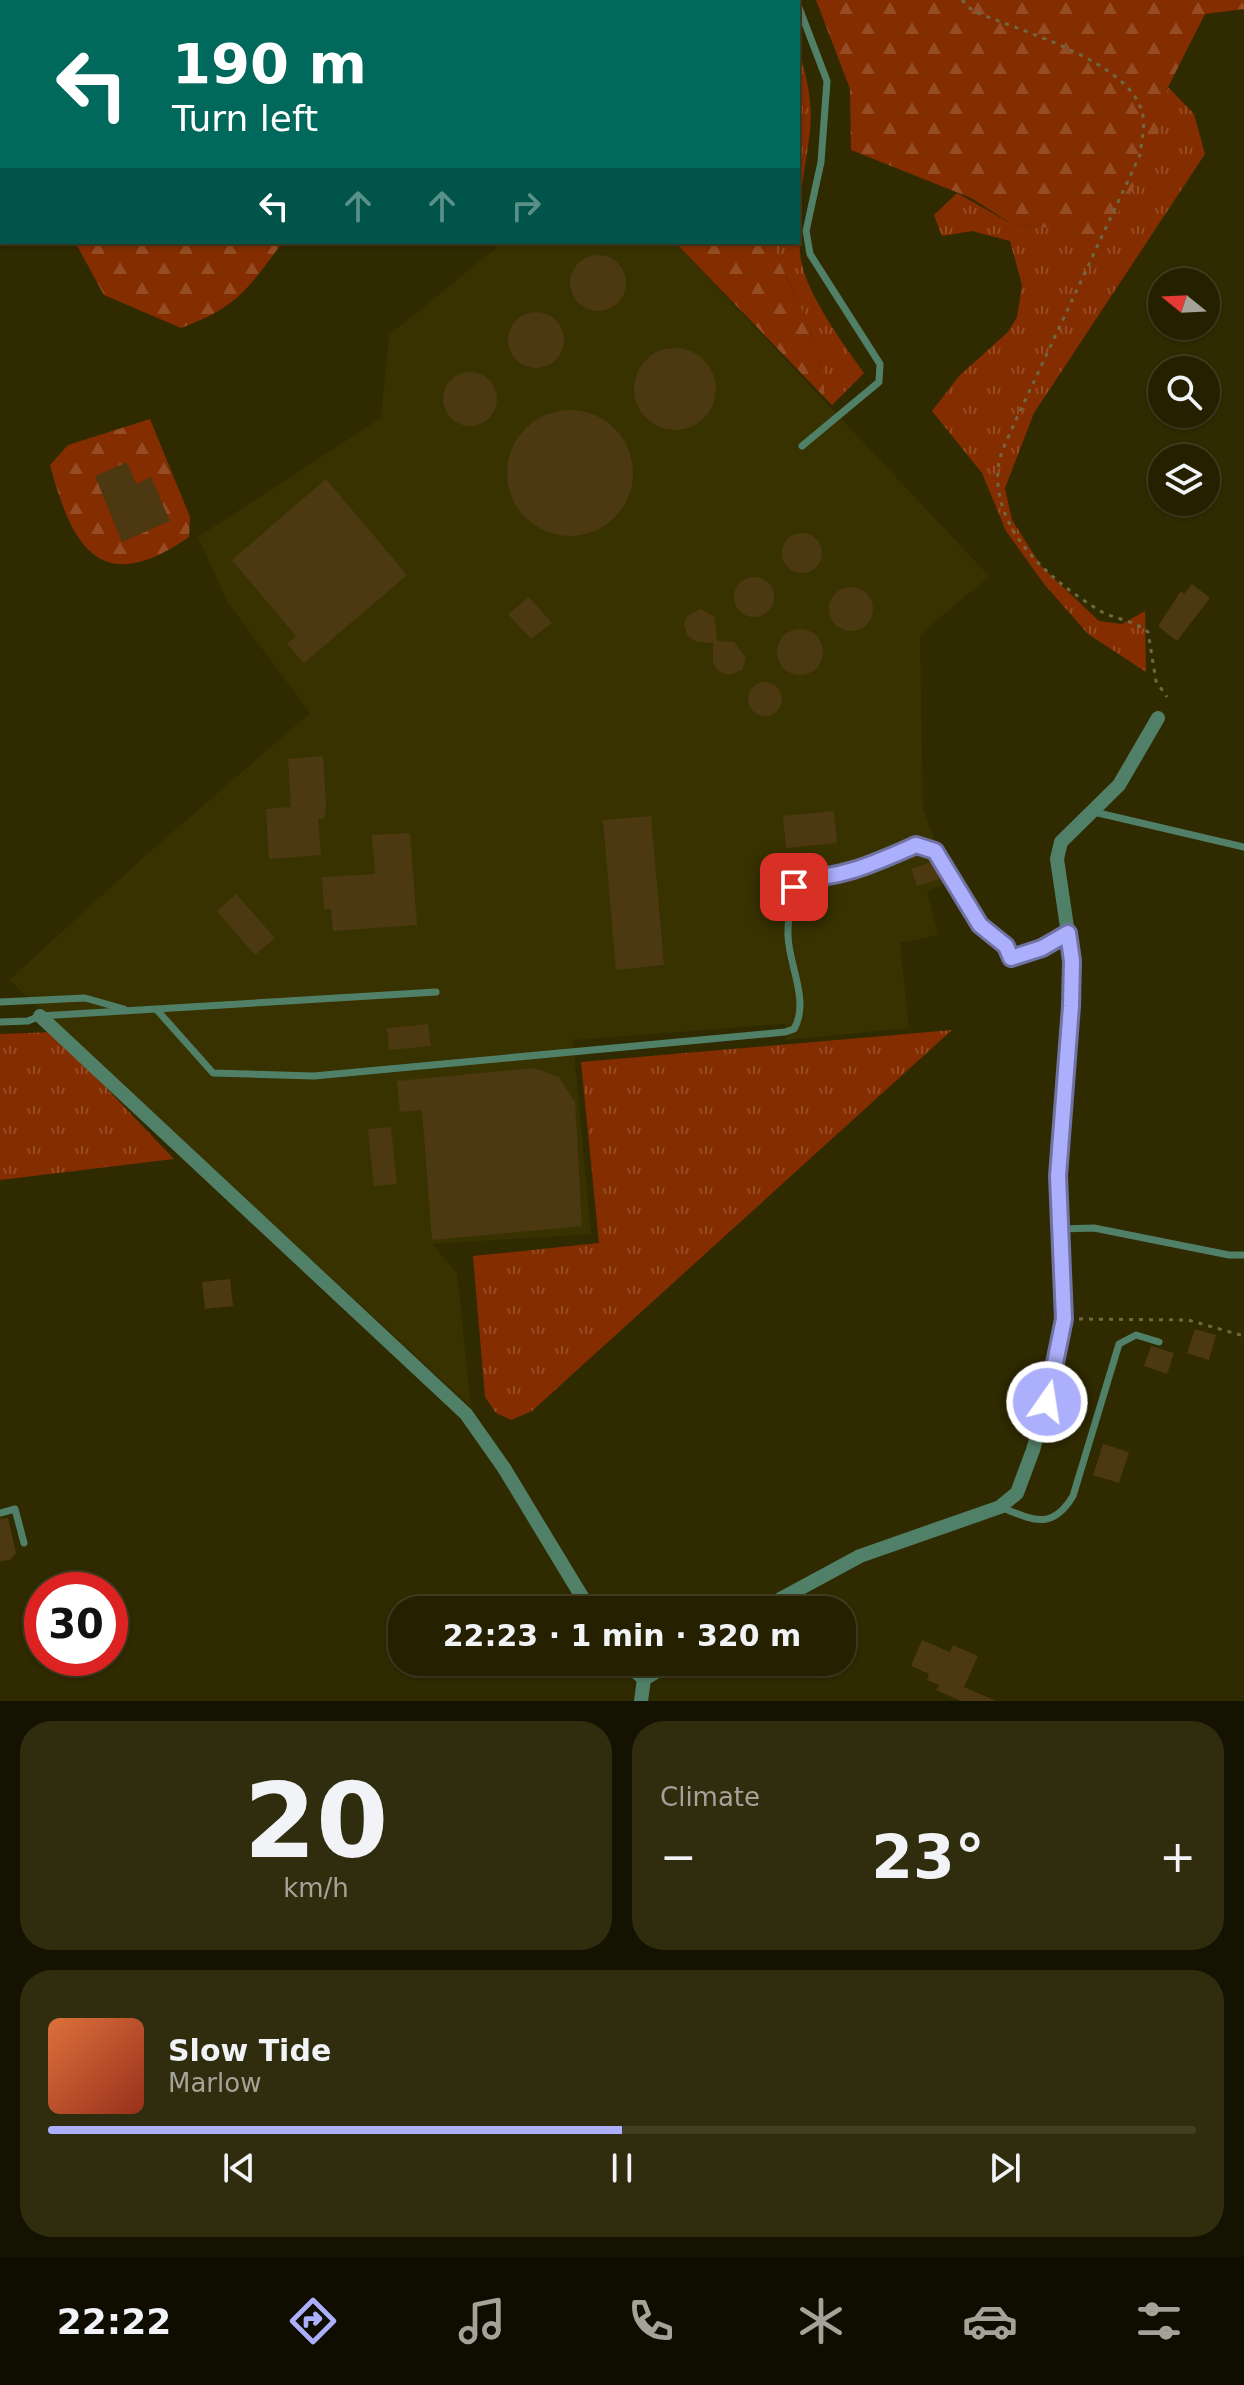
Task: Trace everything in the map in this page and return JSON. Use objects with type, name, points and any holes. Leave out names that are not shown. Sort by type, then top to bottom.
[{"type":"street","points":[[786,1596],[860,1556],[1000,1507],[1017,1493],[1054,1377],[1064,1319],[1058,1176],[1072,961],[1057,859],[1061,842],[1119,785],[1158,718]]},
{"type":"street","points":[[40,1016],[466,1414],[504,1468],[582,1596]]},
{"type":"street","points":[[640,1676],[644,1679]]},
{"type":"street","points":[[644,1679],[649,1676]]},
{"type":"street","points":[[641,1701],[644,1679]]},
{"type":"lane","points":[[800,10],[827,81],[821,162],[806,231],[810,254],[880,364],[879,382],[802,446]]},
{"type":"lane","points":[[1094,812],[1244,847]]},
{"type":"lane","points":[[157,1010],[213,1073],[314,1076],[785,1032],[794,1029],[801,1007],[790,962],[787,932],[795,879],[831,878],[869,867],[916,845],[935,851],[980,925],[1006,946],[1011,958],[1042,948],[1068,933]]},
{"type":"lane","points":[[0,1022],[28,1021],[40,1016],[436,992]]},
{"type":"lane","points":[[0,1002],[85,998],[132,1012]]},
{"type":"lane","points":[[1059,1229],[1094,1228],[1229,1255],[1244,1255]]},
{"type":"lane","points":[[1000,1507],[1045,1521],[1062,1515],[1073,1496],[1119,1344],[1136,1335],[1159,1342]]},
{"type":"lane","points":[[0,1513],[15,1509],[24,1543]]},
{"type":"path","points":[[962,0],[973,11],[1104,65],[1132,87],[1143,114],[1140,155],[1015,422],[998,465],[998,488],[1005,518],[1034,560],[1095,608],[1113,618],[1137,623],[1148,632],[1156,681],[1167,697]]},
{"type":"path","points":[[1064,1319],[1188,1320],[1244,1336]]},
{"type":"shaded area","points":[[497,244],[677,244],[989,576],[920,635],[923,808],[935,841],[957,880],[927,891],[938,935],[900,943],[909,1028],[786,1040],[785,1024],[573,1040],[591,1234],[432,1244],[457,1273],[471,1407],[9,980],[145,856],[310,713],[228,603],[198,537],[381,418],[389,335],[496,248]]},
{"type":"green space","points":[[816,0],[1244,0],[1244,9],[1205,14],[1168,87],[1153,156],[1113,221],[1079,245],[1049,228],[1012,224],[971,198],[851,150],[850,89]]},
{"type":"green space","points":[[800,54],[811,109],[800,204]]},
{"type":"green space","points":[[1168,87],[1194,114],[1205,154],[1034,413],[1005,488],[1012,520],[1042,567],[1099,621],[1122,624],[1145,611],[1146,672],[1088,634],[1044,584],[1006,531],[982,473],[932,411],[959,376],[1008,332],[1017,317],[1022,285],[1010,241],[972,231],[942,236],[934,215],[957,193],[1012,224],[1049,228],[1133,186],[1152,156]]},
{"type":"green space","points":[[76,244],[282,244],[240,295],[217,312],[181,328],[104,295]]},
{"type":"green space","points":[[677,244],[771,244],[812,337],[823,377],[825,398]]},
{"type":"green space","points":[[771,244],[799,244],[805,274],[818,304],[864,373],[832,405],[825,398],[818,357],[805,318]]},
{"type":"green space","points":[[150,419],[190,517],[189,537],[159,555],[134,563],[113,563],[96,556],[81,541],[69,521],[50,465],[68,445]]},
{"type":"green space","points":[[952,1030],[532,1411],[511,1420],[496,1413],[485,1397],[473,1256],[599,1243],[581,1062]]},
{"type":"green space","points":[[53,1032],[174,1159],[0,1180],[0,1034]]},
{"type":"building","points":[[598,255],[618,263],[626,283],[618,303],[598,311],[578,303],[570,283],[578,263]]},
{"type":"building","points":[[536,312],[556,320],[564,340],[556,360],[536,368],[516,360],[508,340],[516,320]]},
{"type":"building","points":[[675,348],[691,351],[704,360],[713,373],[716,389],[713,405],[704,418],[691,427],[675,430],[659,427],[646,418],[637,405],[634,389],[637,373],[646,360],[659,351]]},
{"type":"building","points":[[470,372],[489,380],[497,399],[489,418],[470,426],[451,418],[443,399],[451,380]]},
{"type":"building","points":[[570,410],[594,415],[615,428],[628,449],[633,473],[628,497],[615,518],[594,531],[570,536],[546,531],[525,518],[512,497],[507,473],[512,449],[525,428],[546,415]]},
{"type":"building","points":[[127,462],[136,484],[151,477],[170,521],[122,542],[95,476]]},
{"type":"building","points":[[326,479],[407,575],[304,663],[287,644],[296,636],[232,560]]},
{"type":"building","points":[[802,533],[816,539],[822,553],[816,567],[802,573],[788,567],[782,553],[788,539]]},
{"type":"building","points":[[754,577],[768,583],[774,597],[768,611],[754,617],[740,611],[734,597],[740,583]]},
{"type":"building","points":[[1192,584],[1210,598],[1177,641],[1158,626],[1181,591],[1184,594]]},
{"type":"building","points":[[851,587],[867,593],[873,609],[867,625],[851,631],[835,625],[829,609],[835,593]]},
{"type":"building","points":[[529,597],[552,623],[531,639],[508,614]]},
{"type":"building","points":[[701,609],[715,617],[717,641],[734,642],[746,658],[742,670],[729,675],[718,671],[713,662],[713,643],[697,642],[688,636],[684,626],[687,616]]},
{"type":"building","points":[[800,629],[816,636],[823,652],[816,668],[800,675],[784,668],[777,652],[784,636]]},
{"type":"building","points":[[765,682],[777,687],[782,699],[777,711],[765,716],[753,711],[748,699],[753,687]]},
{"type":"building","points":[[323,756],[326,805],[324,819],[318,819],[321,855],[269,859],[266,809],[291,807],[288,759]]},
{"type":"building","points":[[834,811],[837,843],[786,848],[783,816]]},
{"type":"building","points":[[651,816],[664,965],[616,970],[603,820]]},
{"type":"building","points":[[410,833],[417,925],[333,931],[331,909],[324,909],[322,877],[375,874],[372,835]]},
{"type":"building","points":[[934,861],[940,879],[917,886],[911,869]]},
{"type":"building","points":[[236,894],[275,938],[255,955],[217,911]]},
{"type":"building","points":[[428,1024],[431,1046],[389,1050],[387,1028]]},
{"type":"building","points":[[534,1068],[559,1077],[575,1102],[582,1226],[432,1240],[422,1110],[400,1112],[397,1081]]},
{"type":"building","points":[[391,1127],[397,1184],[374,1186],[368,1129]]},
{"type":"building","points":[[230,1279],[233,1306],[205,1309],[202,1282]]},
{"type":"building","points":[[1195,1329],[1216,1335],[1209,1360],[1187,1353]]},
{"type":"building","points":[[1151,1346],[1174,1353],[1167,1374],[1144,1366]]},
{"type":"building","points":[[1103,1444],[1129,1452],[1119,1483],[1093,1475]]},
{"type":"building","points":[[8,1518],[16,1553],[10,1560],[0,1561],[0,1519]]},
{"type":"building","points":[[922,1640],[950,1652],[953,1645],[978,1656],[964,1687],[996,1701],[961,1701],[936,1690],[939,1685],[927,1680],[929,1674],[911,1666]]},
{"type":"route","points":[[794,887],[795,879],[831,878],[869,867],[916,845],[935,851],[980,925],[1006,946],[1011,958],[1042,948],[1068,933],[1072,961],[1071,1006],[1058,1176],[1064,1319],[1047,1402]]}]
